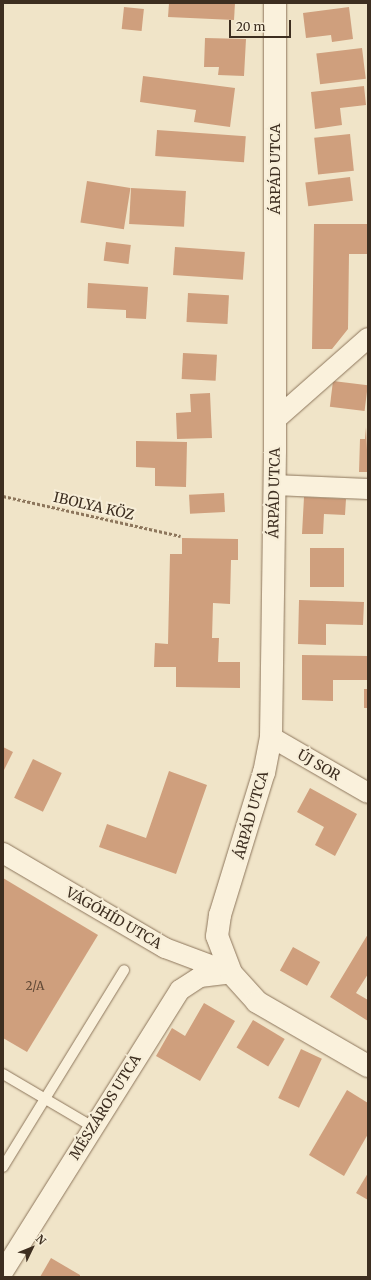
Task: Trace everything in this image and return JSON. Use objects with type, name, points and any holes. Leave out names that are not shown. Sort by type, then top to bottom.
[{"type":"street","name":"ÁRPÁD UTCA","points":[[231,973],[217,936],[220,915],[264,772],[270,737],[275,420],[275,3]]},
{"type":"street","points":[[275,420],[368,338]]},
{"type":"street","points":[[274,485],[368,488]]},
{"type":"street","name":"ÚJ SOR","points":[[270,737],[368,793]]},
{"type":"street","name":"VÁGÓHÍD UTCA","points":[[3,852],[165,948],[231,973]]},
{"type":"street","points":[[231,973],[257,1002],[368,1066]]},
{"type":"street","name":"MÉSZÁROS UTCA","points":[[3,1272],[180,990],[200,977],[231,973]]},
{"type":"lane","points":[[3,1167],[124,970]]},
{"type":"lane","points":[[3,1074],[93,1127]]},
{"type":"path","name":"IBOLYA KÖZ","points":[[3,496],[181,536]]},
{"type":"building","points":[[169,3],[235,3],[234,20],[168,17]]},
{"type":"building","points":[[124,7],[144,9],[142,31],[122,29]]},
{"type":"building","points":[[349,7],[353,39],[332,42],[331,35],[306,38],[303,13]]},
{"type":"building","points":[[205,38],[246,39],[244,76],[218,75],[219,67],[204,67]]},
{"type":"building","points":[[362,48],[366,79],[320,84],[316,54]]},
{"type":"building","points":[[143,76],[235,88],[230,127],[194,122],[196,110],[140,102]]},
{"type":"building","points":[[364,86],[366,105],[340,108],[342,125],[315,129],[311,92]]},
{"type":"building","points":[[157,130],[246,136],[244,162],[155,156]]},
{"type":"building","points":[[350,134],[354,171],[318,175],[314,138]]},
{"type":"building","points":[[350,177],[353,201],[308,206],[305,182]]},
{"type":"building","points":[[87,181],[130,188],[124,229],[80,222]]},
{"type":"building","points":[[131,188],[186,191],[184,227],[129,224]]},
{"type":"building","points":[[314,224],[368,224],[368,254],[349,254],[348,329],[332,349],[312,349]]},
{"type":"building","points":[[106,242],[131,245],[128,264],[104,261]]},
{"type":"building","points":[[175,247],[245,252],[243,280],[173,275]]},
{"type":"building","points":[[88,283],[148,287],[146,319],[126,318],[126,310],[87,308]]},
{"type":"building","points":[[188,293],[229,295],[227,324],[186,322]]},
{"type":"building","points":[[183,353],[217,355],[216,381],[182,379]]},
{"type":"building","points":[[333,381],[368,385],[365,411],[330,407]]},
{"type":"building","points":[[210,393],[212,438],[177,439],[176,413],[191,412],[190,394]]},
{"type":"building","points":[[366,427],[368,472],[359,472],[360,439],[365,439]]},
{"type":"building","points":[[136,441],[187,442],[186,487],[155,486],[155,468],[136,467]]},
{"type":"building","points":[[224,493],[225,512],[190,514],[189,495]]},
{"type":"building","points":[[304,497],[346,499],[345,515],[324,514],[323,534],[302,534]]},
{"type":"building","points":[[182,538],[238,539],[238,560],[231,560],[230,604],[213,603],[212,638],[219,638],[218,662],[240,662],[240,688],[176,687],[176,667],[154,667],[155,643],[168,644],[170,554],[182,554]]},
{"type":"building","points":[[310,548],[344,548],[344,587],[310,587]]},
{"type":"building","points":[[299,600],[364,602],[363,625],[326,624],[326,645],[298,644]]},
{"type":"building","points":[[302,655],[368,656],[368,680],[333,680],[333,701],[302,700]]},
{"type":"building","points":[[364,689],[368,689],[368,708],[364,708]]},
{"type":"building","points":[[3,747],[13,752],[3,772]]},
{"type":"building","points":[[33,759],[62,773],[43,812],[14,798]]},
{"type":"building","points":[[169,771],[207,785],[176,874],[99,847],[107,824],[146,838]]},
{"type":"building","points":[[310,788],[357,814],[335,856],[315,845],[324,827],[297,812]]},
{"type":"building","points":[[3,878],[98,935],[27,1052],[3,1038]]},
{"type":"building","points":[[368,934],[368,974],[356,993],[368,1000],[368,1021],[330,997]]},
{"type":"building","points":[[293,947],[320,962],[307,986],[280,971]]},
{"type":"building","points":[[204,1003],[235,1021],[200,1081],[156,1056],[172,1028],[185,1036]]},
{"type":"building","points":[[253,1020],[285,1039],[268,1066],[237,1047]]},
{"type":"building","points":[[301,1049],[322,1059],[299,1108],[278,1098]]},
{"type":"building","points":[[347,1090],[368,1103],[368,1134],[344,1176],[309,1155]]},
{"type":"building","points":[[368,1173],[368,1200],[356,1193]]},
{"type":"building","points":[[51,1258],[80,1275],[80,1277],[40,1277]]}]
